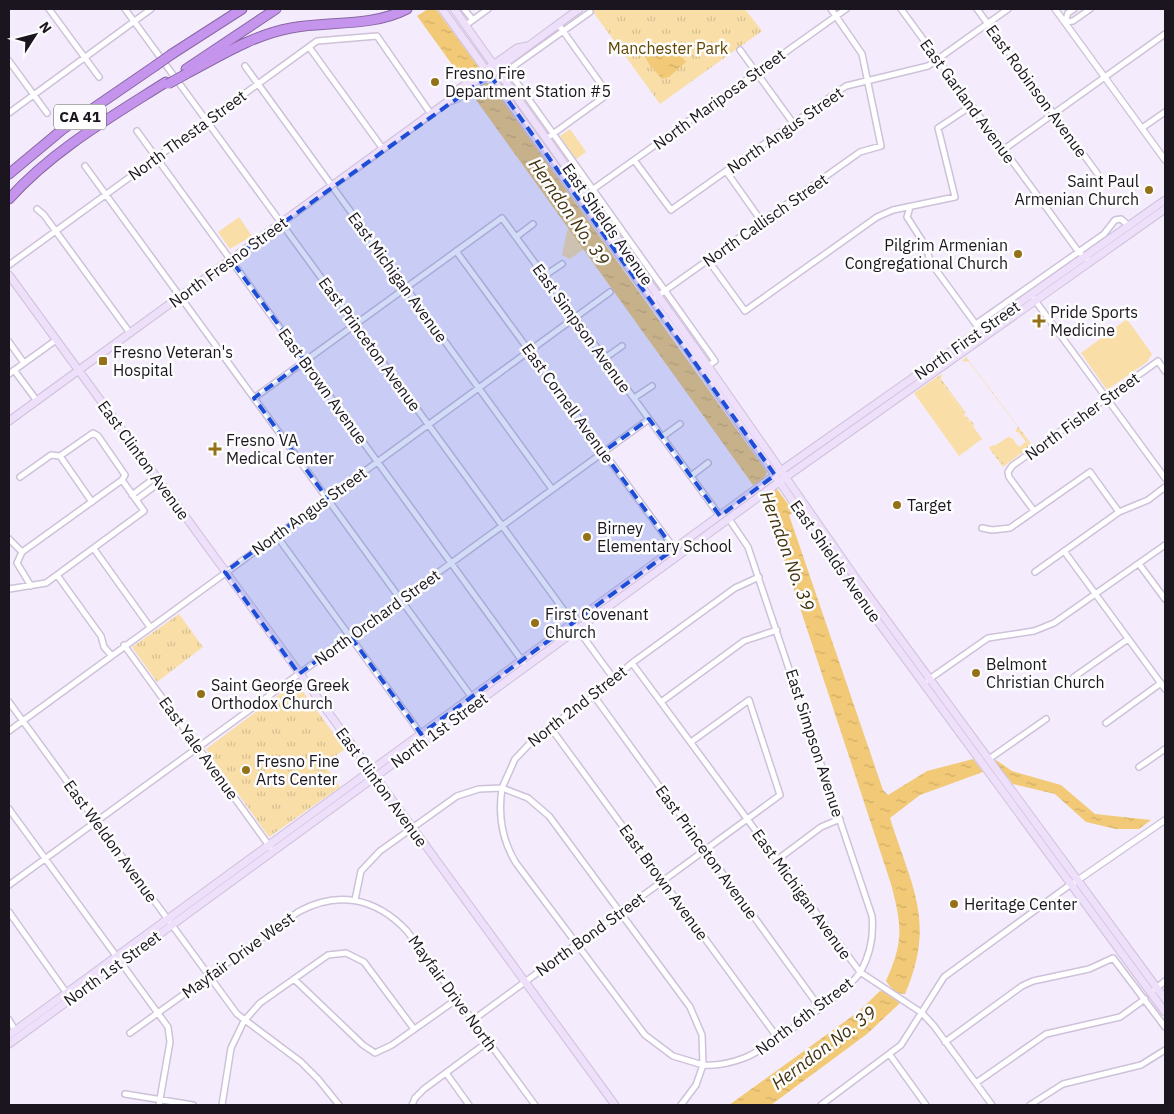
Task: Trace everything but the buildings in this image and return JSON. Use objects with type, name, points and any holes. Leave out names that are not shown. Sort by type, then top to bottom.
[{"type":"highway","points":[[172,54],[230,9]]},
{"type":"highway","name":"CA 41","points":[[9,174],[63,129],[172,54],[242,9]]},
{"type":"highway","points":[[185,72],[276,9]]},
{"type":"highway","points":[[185,72],[242,44],[273,33],[306,26],[378,19],[407,9]]},
{"type":"highway","name":"CA 41","points":[[9,199],[65,149],[132,103],[185,72]]},
{"type":"main road","name":"East Shields Avenue","points":[[442,9],[658,295],[708,366],[846,578],[989,759],[1074,882]]},
{"type":"main road","name":"East Shields Avenue","points":[[454,9],[550,136],[781,476]]},
{"type":"main road","name":"North Fresno Street","points":[[9,421],[447,102],[456,99],[471,85],[579,9]]},
{"type":"main road","points":[[515,108],[527,119],[540,136],[550,136]]},
{"type":"main road","name":"North First Street","points":[[1034,297],[1083,258],[1165,200]]},
{"type":"main road","name":"North First Street","points":[[781,476],[872,407],[980,330],[1090,262],[1165,209]]},
{"type":"main road","name":"East Clinton Avenue","points":[[9,275],[615,1105]]},
{"type":"main road","name":"North First Street","points":[[770,483],[854,429],[980,330]]},
{"type":"main road","points":[[854,429],[854,425],[870,412],[872,407]]},
{"type":"main road","name":"North 1st Street","points":[[677,552],[691,546],[729,518],[770,483]]},
{"type":"main road","name":"North 1st Street","points":[[372,774],[421,734],[474,700],[677,552],[720,516],[762,490]]},
{"type":"main road","points":[[691,546],[719,521],[720,516]]},
{"type":"main road","name":"East Shields Avenue","points":[[926,681],[991,775],[1074,882],[1160,986],[1165,999]]},
{"type":"main road","name":"North 1st Street","points":[[9,1035],[68,995],[372,774],[434,734],[474,700]]},
{"type":"main road","points":[[421,734],[434,734]]},
{"type":"main road","points":[[970,747],[975,748],[982,757],[989,759]]},
{"type":"main road","points":[[991,775],[996,776],[1011,796],[1020,803]]},
{"type":"main road","name":"East Shields Avenue","points":[[1160,986],[1165,1012]]},
{"type":"main road","name":"North 1st Street","points":[[9,1044],[68,995]]},
{"type":"street","points":[[49,9],[99,77]]},
{"type":"street","name":"East Princeton Avenue","points":[[125,9],[614,679]]},
{"type":"street","points":[[9,113],[151,9]]},
{"type":"street","points":[[464,9],[472,20]]},
{"type":"street","points":[[466,25],[488,9]]},
{"type":"street","points":[[831,9],[860,49],[868,80]]},
{"type":"street","name":"North Mariposa Street","points":[[592,190],[846,9]]},
{"type":"street","name":"East Garland Avenue","points":[[901,9],[970,106],[1083,258],[1090,262]]},
{"type":"street","name":"East Robinson Avenue","points":[[977,9],[1097,173]]},
{"type":"street","name":"North Angus Street","points":[[634,160],[671,210],[846,86],[922,68],[938,59],[1008,9]]},
{"type":"street","points":[[1055,9],[1165,160]]},
{"type":"street","points":[[1065,22],[1068,13],[1074,9]]},
{"type":"street","points":[[1065,22],[1073,21],[1090,9]]},
{"type":"street","points":[[590,12],[514,66],[510,73],[550,136],[592,190],[658,295]]},
{"type":"street","points":[[550,136],[608,94],[558,24]]},
{"type":"street","points":[[1003,150],[1165,34]]},
{"type":"street","name":"North Thesta Street","points":[[9,265],[317,41],[377,36],[431,114]]},
{"type":"street","points":[[309,47],[383,149]]},
{"type":"street","points":[[740,50],[793,123]]},
{"type":"street","points":[[9,61],[47,113]]},
{"type":"street","name":"East Michigan Avenue","points":[[245,66],[552,489]]},
{"type":"street","name":"North Callisch Street","points":[[658,295],[860,152],[881,146],[868,80]]},
{"type":"street","points":[[708,260],[745,311],[877,217],[893,210],[956,197],[938,128],[970,106]]},
{"type":"street","points":[[1142,128],[1165,112]]},
{"type":"street","name":"East Brown Avenue","points":[[137,131],[524,663]]},
{"type":"street","points":[[85,166],[474,700]]},
{"type":"street","points":[[726,171],[762,222]]},
{"type":"street","points":[[910,207],[907,217],[925,245],[931,263],[980,330],[1078,251],[1104,234],[1115,220],[1121,219],[1128,226]]},
{"type":"street","points":[[36,209],[55,231],[130,333]]},
{"type":"street","name":"East Simpson Avenue","points":[[456,251],[502,218],[720,516]]},
{"type":"street","points":[[516,237],[533,224]]},
{"type":"street","points":[[254,398],[456,251]]},
{"type":"street","name":"East Cornell Avenue","points":[[456,251],[677,552]]},
{"type":"street","points":[[544,276],[562,264]]},
{"type":"street","name":"North Angus Street","points":[[9,731],[124,645],[610,292]]},
{"type":"street","points":[[1034,297],[1165,478]]},
{"type":"street","points":[[36,401],[11,372],[56,340]]},
{"type":"street","points":[[9,342],[24,363]]},
{"type":"street","points":[[605,358],[622,346]]},
{"type":"street","name":"North Fisher Street","points":[[1034,511],[1008,472],[1012,466],[1158,361],[1165,371]]},
{"type":"street","points":[[634,398],[652,386]]},
{"type":"street","name":"North Orchard Street","points":[[9,885],[649,419]]},
{"type":"street","points":[[662,437],[680,424]]},
{"type":"street","points":[[20,477],[51,455],[60,456],[93,433],[98,436],[125,475],[122,480],[22,552],[17,563],[31,586]]},
{"type":"street","points":[[60,456],[92,502]]},
{"type":"street","points":[[691,476],[708,463]]},
{"type":"street","points":[[982,528],[992,530],[1010,528],[1090,472],[1119,512]]},
{"type":"street","points":[[9,589],[46,583],[144,511],[122,480]]},
{"type":"street","points":[[134,498],[158,480]]},
{"type":"street","points":[[1035,572],[1119,512],[1148,500],[1165,488]]},
{"type":"street","name":"East Simpson Avenue","points":[[729,518],[748,547],[872,916],[873,933],[870,950],[860,972]]},
{"type":"street","points":[[276,535],[421,734]]},
{"type":"street","points":[[9,538],[22,552]]},
{"type":"street","points":[[926,681],[988,638],[1041,629],[1063,617],[1165,545]]},
{"type":"street","points":[[94,549],[150,627]]},
{"type":"street","points":[[1064,551],[1165,689]]},
{"type":"street","points":[[1139,564],[1165,600]]},
{"type":"street","points":[[57,576],[101,636],[104,647],[111,655]]},
{"type":"street","name":"North 2nd Street","points":[[703,1065],[681,1059],[651,1042],[516,863],[508,847],[500,814],[502,788],[509,770],[522,750],[550,727],[594,696],[632,663],[736,588],[759,578]]},
{"type":"street","points":[[661,702],[744,642],[777,630]]},
{"type":"street","points":[[1068,686],[1074,677],[1128,639]]},
{"type":"street","name":"East Yale Avenue","points":[[124,645],[270,848]]},
{"type":"street","name":"East Michigan Avenue","points":[[632,663],[860,972],[922,1013],[946,1042],[992,1105]]},
{"type":"street","points":[[1106,723],[1161,683]]},
{"type":"street","name":"East Princeton Avenue","points":[[594,696],[820,1008]]},
{"type":"street","name":"North Bond Street","points":[[473,1020],[780,795],[749,700],[691,742]]},
{"type":"street","name":"East Weldon Avenue","points":[[9,702],[208,976],[244,1021],[301,1062],[339,1105]]},
{"type":"street","points":[[989,759],[1046,719]]},
{"type":"street","name":"East Brown Avenue","points":[[550,727],[777,1038]]},
{"type":"street","points":[[1139,767],[1165,748]]},
{"type":"street","points":[[355,900],[359,877],[365,865],[375,854],[457,796],[478,789],[502,788],[528,798],[549,816],[695,1015],[703,1044],[703,1065],[696,1084],[682,1105]]},
{"type":"street","points":[[9,809],[159,1012],[168,1027],[170,1042],[160,1103]]},
{"type":"street","points":[[777,860],[821,828],[840,819]]},
{"type":"street","points":[[821,1105],[890,1055],[907,1039],[944,977],[1074,882],[1165,820]]},
{"type":"street","name":"Mayfair Drive West","points":[[130,1033],[208,976],[311,905],[327,900],[355,900]]},
{"type":"street","name":"Mayfair Drive North","points":[[355,900],[381,909],[403,926],[535,1105]]},
{"type":"street","points":[[9,912],[68,995]]},
{"type":"street","points":[[222,1105],[232,1048],[244,1021],[256,1007],[328,955],[340,953],[356,956],[367,966],[414,1029]]},
{"type":"street","points":[[946,1042],[1022,986],[1033,981],[1089,969],[1113,958],[1165,1027]]},
{"type":"street","name":"North 6th Street","points":[[703,1065],[718,1065],[744,1058],[820,1008],[852,982],[860,972]]},
{"type":"street","points":[[294,979],[363,1045],[375,1053],[386,1049],[457,999]]},
{"type":"street","points":[[976,1083],[1046,1034],[1120,1017],[1145,999]]},
{"type":"street","points":[[9,1020],[15,1030]]},
{"type":"street","points":[[412,1105],[412,1102],[419,1094],[489,1042]]},
{"type":"street","points":[[1030,1105],[1064,1084],[1141,1065],[1165,1050]]},
{"type":"street","points":[[890,1055],[926,1105]]},
{"type":"street","points":[[446,1073],[469,1105]]},
{"type":"street","points":[[125,1094],[160,1103],[193,1105]]},
{"type":"highlighted area","points":[[490,75],[775,475],[720,516],[649,419],[603,452],[674,549],[421,734],[350,636],[299,674],[225,572],[327,498],[254,398],[305,361],[231,260]]},
{"type":"green space","name":"Manchester Park","points":[[591,9],[745,9],[762,31],[660,104]]},
{"type":"green space","points":[[570,129],[586,152],[576,159],[560,136]]},
{"type":"green space","points":[[239,217],[252,236],[230,249],[218,232]]},
{"type":"green space","points":[[569,229],[584,249],[570,259],[562,255]]},
{"type":"green space","points":[[1127,319],[1152,354],[1147,362],[1107,390],[1081,353]]},
{"type":"green space","points":[[966,357],[1032,445],[1003,467],[989,448],[991,446],[991,450],[1004,464],[1029,444],[1020,446],[1026,442],[1018,432],[1015,432],[1018,427],[969,362],[962,361]]},
{"type":"green space","points":[[942,374],[941,379],[966,413],[964,414],[937,377]]},
{"type":"green space","points":[[937,377],[982,439],[959,456],[914,393]]},
{"type":"green space","points":[[1008,437],[1012,438],[1019,447],[1027,443],[1029,445],[1003,465],[990,449],[991,446]]},
{"type":"green space","points":[[179,614],[203,647],[157,682],[132,647]]},
{"type":"green space","points":[[296,682],[345,749],[324,764],[340,787],[269,837],[206,749]]},
{"type":"water","points":[[428,9],[436,9],[479,68],[479,71],[464,81],[417,16]]},
{"type":"water","points":[[641,44],[666,49],[678,54],[686,62],[669,77],[662,79],[649,64],[640,47]]},
{"type":"water","name":"Herndon No. 39","points":[[486,83],[491,84],[767,472],[760,481],[753,485],[471,93]]},
{"type":"water","name":"Herndon No. 39","points":[[777,489],[794,512],[789,515],[883,790],[888,795],[927,771],[973,759],[983,772],[920,795],[890,818],[913,885],[920,925],[919,946],[905,994],[894,990],[886,981],[896,955],[899,933],[899,923],[891,884],[780,547],[761,502]]},
{"type":"water","points":[[996,760],[1012,771],[1061,785],[1095,814],[1151,820],[1139,829],[1116,829],[1086,822],[1055,794],[1013,784],[995,762]]},
{"type":"water","name":"Herndon No. 39","points":[[880,991],[886,992],[900,1003],[867,1034],[771,1105],[729,1105],[858,1012]]},
{"type":"place","name":"Fresno Fire Department Station #5","points":[[435,82]]},
{"type":"place","name":"Saint Paul Armenian Church","points":[[1149,190]]},
{"type":"place","name":"Pilgrim Armenian Congregational Church","points":[[1018,254]]},
{"type":"place","name":"Pride Sports Medicine","points":[[1039,321]]},
{"type":"place","name":"Fresno Veteran's Hospital","points":[[103,361]]},
{"type":"place","name":"Fresno VA Medical Center","points":[[215,449]]},
{"type":"place","name":"Target","points":[[897,505]]},
{"type":"place","name":"Birney Elementary School","points":[[587,537]]},
{"type":"place","name":"First Covenant Church","points":[[535,623]]},
{"type":"place","name":"Belmont Christian Church","points":[[976,673]]},
{"type":"place","name":"Saint George Greek Orthodox Church","points":[[201,694]]},
{"type":"place","name":"Fresno Fine Arts Center","points":[[246,770]]},
{"type":"place","name":"Heritage Center","points":[[954,904]]}]
